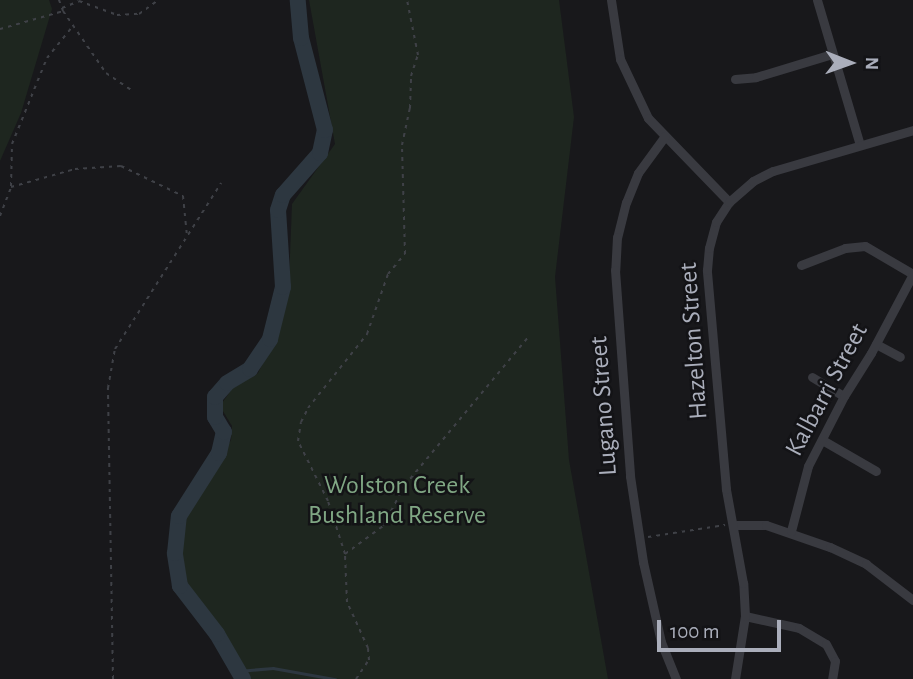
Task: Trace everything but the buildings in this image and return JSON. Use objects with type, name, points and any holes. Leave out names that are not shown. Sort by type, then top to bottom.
[{"type":"street","points":[[611,0],[620,59],[648,118],[729,202]]},
{"type":"street","points":[[817,0],[860,145]]},
{"type":"street","points":[[735,79],[756,77],[832,54]]},
{"type":"street","name":"Hazelton Street","points":[[735,679],[745,616],[743,583],[726,489],[707,271],[709,248],[716,222],[729,202],[752,181],[773,172],[913,130]]},
{"type":"street","name":"Lugano Street","points":[[664,136],[638,173],[617,237],[615,270],[629,463],[639,534],[661,642],[676,679]]},
{"type":"street","points":[[801,265],[845,248],[865,246],[913,274]]},
{"type":"street","name":"Kalbarri Street","points":[[791,531],[808,466],[913,274]]},
{"type":"street","points":[[876,344],[900,357]]},
{"type":"street","points":[[812,377],[844,396]]},
{"type":"street","points":[[824,440],[876,471]]},
{"type":"street","points":[[733,526],[766,525],[791,531],[866,564],[911,592]]},
{"type":"street","points":[[745,616],[799,628],[826,644],[835,661],[832,679]]},
{"type":"path","points":[[59,0],[72,27],[106,73],[133,91]]},
{"type":"path","points":[[0,29],[63,9],[79,1],[117,15],[139,14],[158,0]]},
{"type":"path","points":[[356,679],[369,660],[363,634],[348,601],[345,554],[328,501],[298,441],[301,422],[308,408],[367,334],[388,274],[405,254],[402,145],[410,108],[411,76],[418,55],[407,0]]},
{"type":"path","points":[[0,216],[11,187],[12,144],[47,58],[72,27]]},
{"type":"path","points":[[11,187],[75,169],[121,166],[183,196],[187,237]]},
{"type":"path","points":[[113,679],[108,388],[115,349],[220,183]]},
{"type":"path","points":[[345,554],[383,526],[405,485],[530,335]]},
{"type":"path","points":[[639,534],[649,538],[690,529],[733,526]]},
{"type":"green space","points":[[0,0],[49,0],[52,9],[21,113],[0,161]]},
{"type":"green space","name":"Wolston Creek Bushland Reserve","points":[[309,0],[559,0],[574,117],[555,277],[569,460],[608,679],[248,679],[221,632],[186,585],[180,553],[184,518],[231,440],[232,426],[220,406],[234,386],[258,373],[273,343],[289,281],[292,204],[335,144]]},
{"type":"waterway","points":[[243,679],[217,634],[180,586],[175,553],[179,516],[219,453],[224,432],[215,417],[215,397],[227,383],[250,369],[270,339],[283,287],[278,210],[283,195],[320,153],[325,130],[301,38],[298,0]]},
{"type":"waterway","points":[[238,671],[273,668],[335,679]]}]
